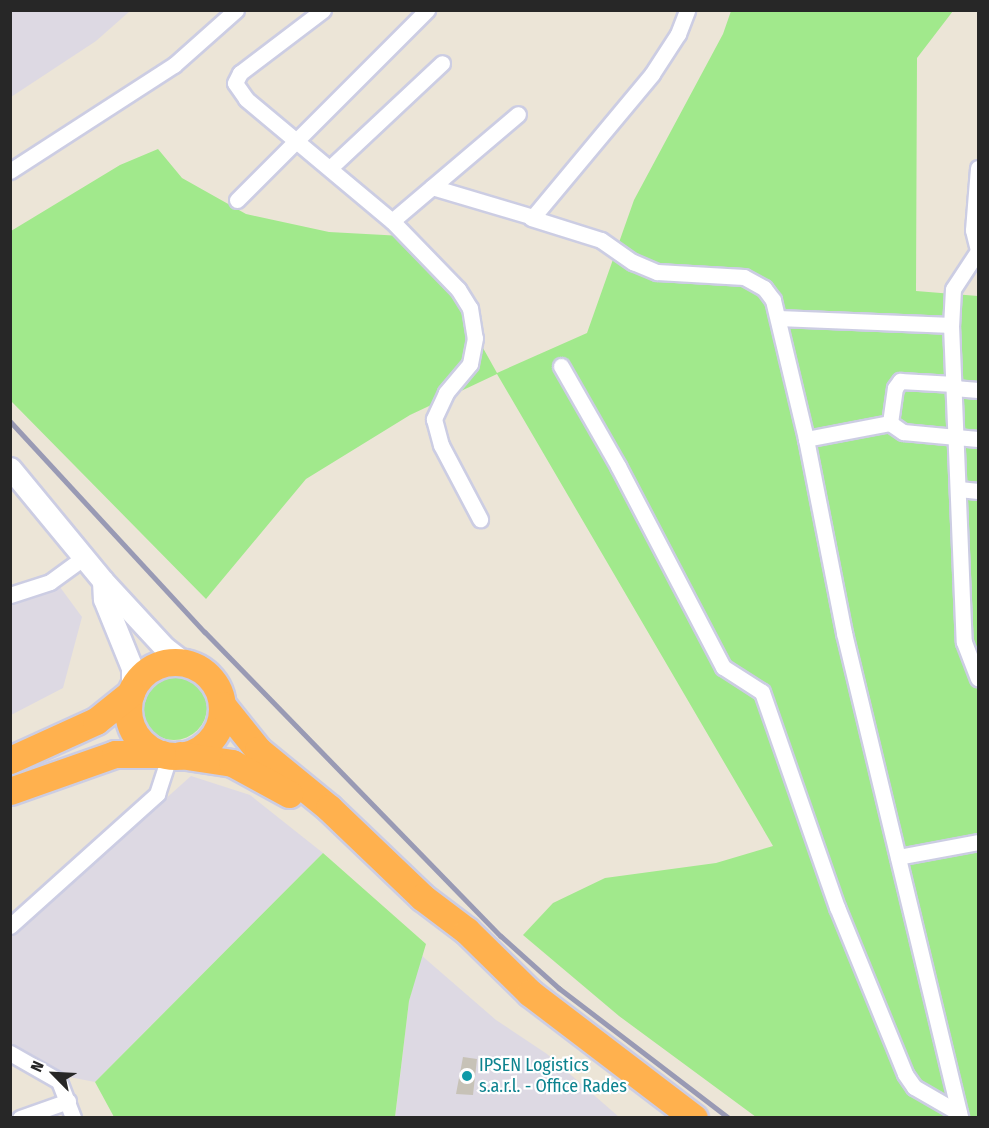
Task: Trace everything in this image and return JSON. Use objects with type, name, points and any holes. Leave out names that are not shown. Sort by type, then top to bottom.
[{"type":"highway","points":[[16,757],[96,721],[132,691],[147,671],[159,665],[185,663],[210,678],[222,705],[258,750],[329,808],[422,897],[467,930],[530,993],[694,1118]]},
{"type":"highway","points":[[132,691],[131,725],[143,743],[170,755],[193,752],[215,733],[222,705]]},
{"type":"highway","points":[[10,791],[114,754],[170,755],[232,763],[294,797],[413,906],[672,1118]]},
{"type":"main road","points":[[10,468],[103,581],[165,648],[185,663]]},
{"type":"main road","points":[[103,581],[104,599],[132,668],[132,691]]},
{"type":"street","points":[[10,171],[164,72],[236,10]]},
{"type":"street","points":[[323,10],[240,73],[235,83],[246,99],[296,143],[331,167],[392,221],[458,289],[470,308],[475,338],[470,364],[446,393],[434,419],[441,445],[480,519]]},
{"type":"street","points":[[237,200],[427,10]]},
{"type":"street","points":[[531,218],[652,75],[678,34],[687,10]]},
{"type":"street","points":[[331,167],[442,63]]},
{"type":"street","points":[[392,221],[518,114]]},
{"type":"street","points":[[978,168],[973,230],[978,251],[953,289],[951,325],[964,642],[978,678]]},
{"type":"street","points":[[432,187],[601,240],[633,262],[657,272],[744,277],[764,288],[779,318],[806,439],[844,633],[959,1115]]},
{"type":"street","points":[[779,318],[951,325]]},
{"type":"street","points":[[561,366],[618,466],[723,667],[728,674],[757,686],[765,698],[837,907],[904,1074],[921,1092],[959,1115]]},
{"type":"street","points":[[890,423],[897,382],[978,390]]},
{"type":"street","points":[[806,439],[890,423],[903,432],[978,439]]},
{"type":"street","points":[[959,489],[978,491]]},
{"type":"street","points":[[10,595],[50,582],[83,558]]},
{"type":"street","points":[[10,926],[157,794],[170,755]]},
{"type":"street","points":[[898,857],[978,842]]},
{"type":"street","points":[[10,1053],[59,1081],[73,1118]]},
{"type":"street","points":[[20,1118],[68,1101]]},
{"type":"shaded area","points":[[11,10],[130,11],[96,41],[11,97]]},
{"type":"shaded area","points":[[54,571],[60,587],[82,617],[63,688],[11,715],[10,586]]},
{"type":"shaded area","points":[[191,776],[250,795],[323,853],[95,1082],[38,1071],[11,1047],[10,938]]},
{"type":"shaded area","points":[[421,955],[496,1020],[547,1054],[619,1117],[395,1118],[409,1001]]},
{"type":"green space","points":[[731,11],[953,11],[917,58],[916,291],[978,296],[978,1117],[756,1117],[619,1016],[523,935],[553,903],[605,878],[716,863],[773,846],[497,374],[410,415],[306,479],[206,599],[11,401],[11,231],[120,165],[158,149],[182,178],[246,214],[329,232],[421,237],[497,373],[587,333],[634,200],[723,34]]},
{"type":"green space","points":[[174,674],[187,677],[197,684],[204,694],[207,707],[204,720],[197,730],[187,737],[174,740],[161,737],[151,730],[144,720],[141,707],[144,694],[151,684],[161,677]]},
{"type":"green space","points":[[323,853],[426,944],[409,1001],[395,1117],[114,1117],[95,1082]]},
{"type":"building","name":"IPSEN Logistics s.a.r.l. - Office Rades","points":[[463,1057],[477,1059],[473,1095],[456,1094]]},
{"type":"railway","points":[[10,421],[205,632],[501,936],[559,988],[729,1118]]},
{"type":"place","name":"IPSEN Logistics s.a.r.l. - Office Rades","points":[[467,1076]]}]
